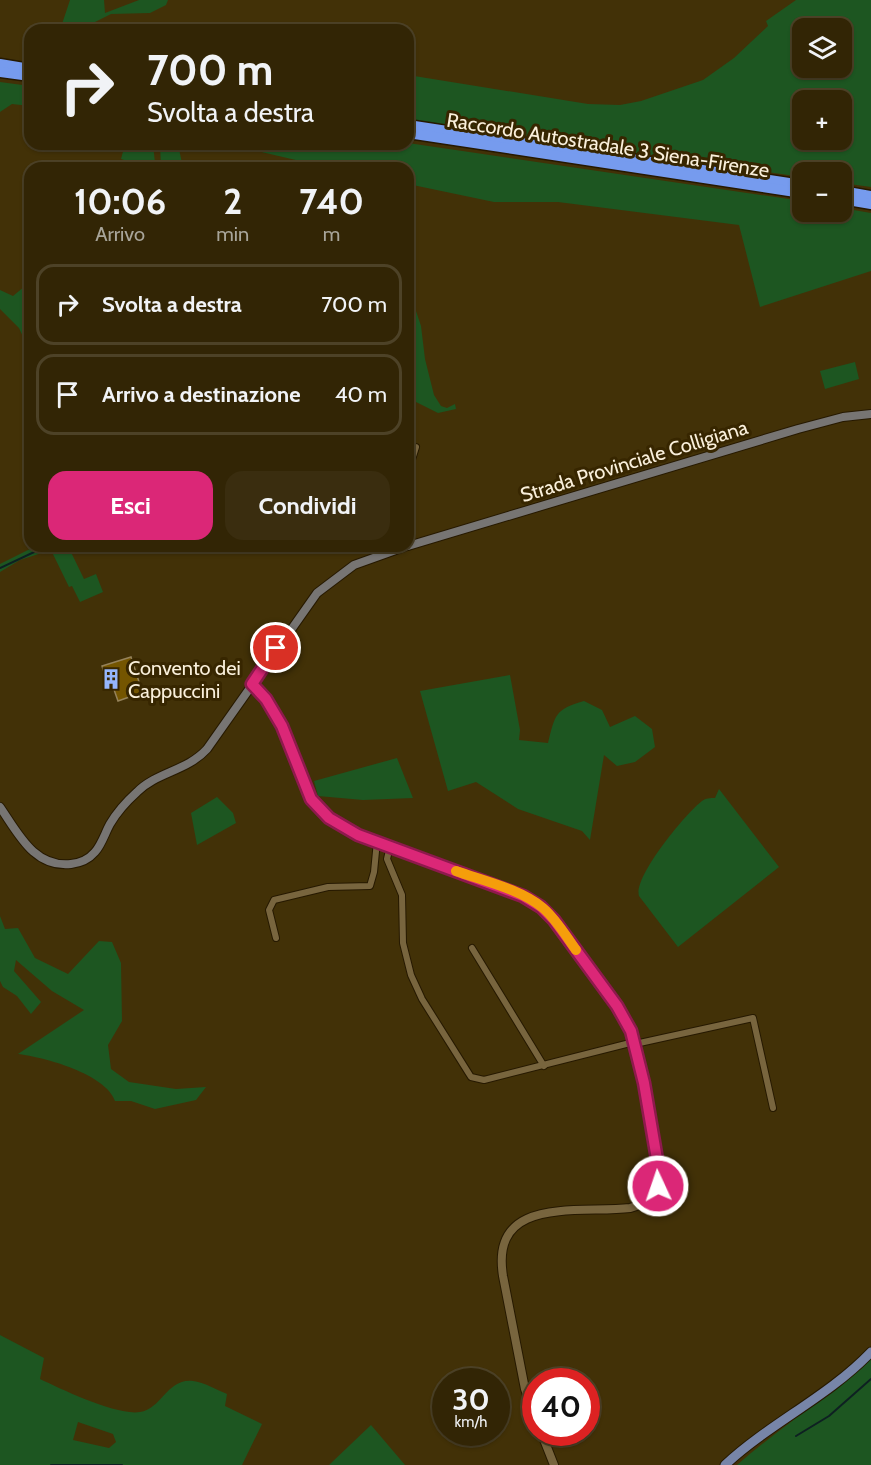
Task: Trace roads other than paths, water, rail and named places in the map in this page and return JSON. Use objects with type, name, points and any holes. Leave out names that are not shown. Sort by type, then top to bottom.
[{"type":"highway","points":[[0,64],[24,68]]},
{"type":"highway","points":[[0,72],[24,75]]},
{"type":"highway","name":"Raccordo Autostradale 3 Siena-Firenze","points":[[414,127],[792,184]]},
{"type":"highway","name":"Raccordo Autostradale 3 Siena-Firenze","points":[[414,134],[792,191]]},
{"type":"highway","points":[[852,193],[871,196]]},
{"type":"highway","points":[[852,201],[871,204]]},
{"type":"main road","name":"Strada Provinciale Colligiana","points":[[414,544],[798,429],[843,417],[871,414]]},
{"type":"main road","name":"Strada Provinciale Colligiana","points":[[0,807],[27,846],[38,856],[60,864],[83,861],[97,850],[113,820],[139,790],[155,778],[190,764],[203,753],[320,590],[347,568],[381,552]]},
{"type":"main road","points":[[725,1465],[757,1438],[841,1379],[871,1352]]},
{"type":"street","points":[[414,453],[416,447]]},
{"type":"street","points":[[252,684],[266,699],[282,726],[315,804],[342,827],[511,891],[544,909],[621,1013],[635,1043],[658,1165],[659,1182],[655,1192],[644,1204],[633,1208],[532,1215],[514,1226],[504,1244],[501,1262],[522,1374]]},
{"type":"street","points":[[276,938],[269,910],[274,900],[328,887],[370,886],[375,872],[376,841]]},
{"type":"street","points":[[390,846],[387,860],[402,895],[403,943],[411,975],[422,999],[468,1074],[481,1081],[635,1043],[753,1018],[773,1108]]},
{"type":"street","points":[[471,948],[544,1066]]},
{"type":"street","points":[[547,1446],[554,1465]]},
{"type":"waterway","points":[[0,568],[34,552]]},
{"type":"waterway","points":[[796,1436],[829,1416],[871,1379]]},
{"type":"waterway","points":[[51,1465],[122,1465]]},
{"type":"place","name":"Convento dei Cappuccini","points":[[111,679]]}]
